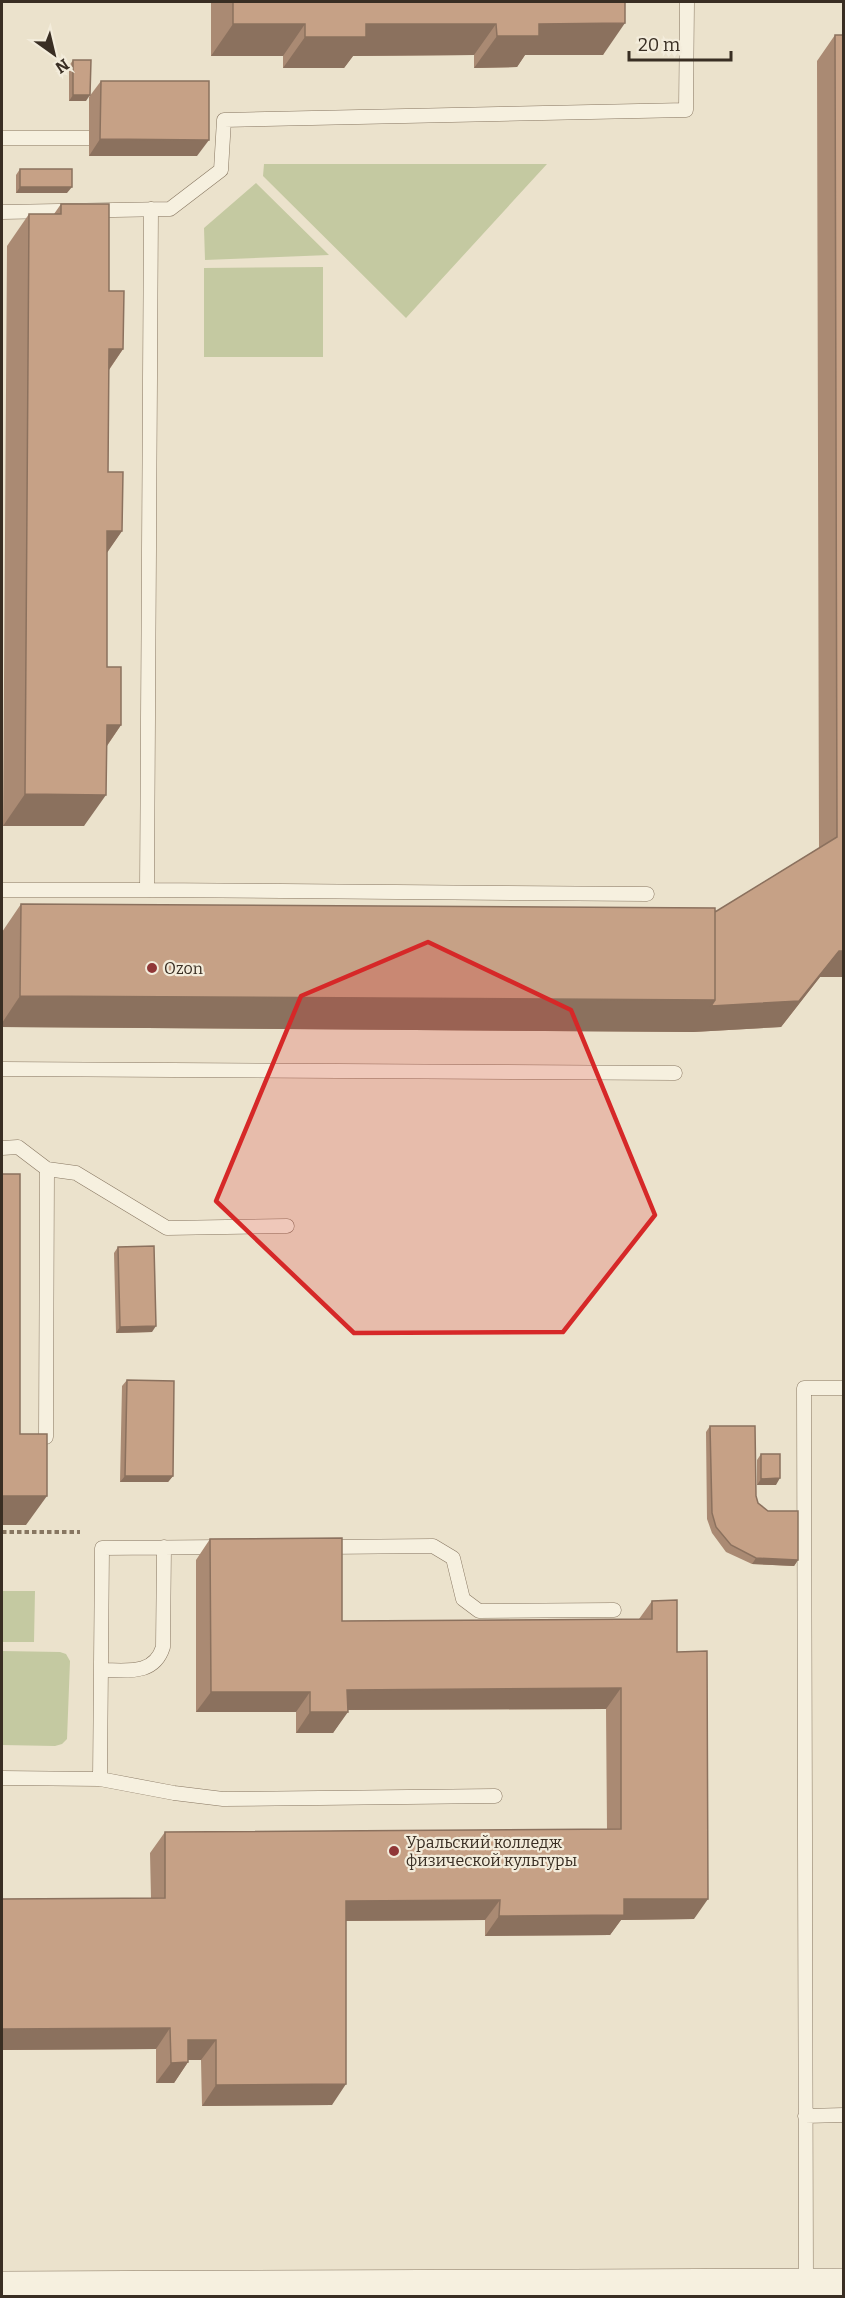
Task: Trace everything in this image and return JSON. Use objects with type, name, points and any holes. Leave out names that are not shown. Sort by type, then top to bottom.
[{"type":"street","points":[[2,2288],[843,2285]]},
{"type":"lane","points":[[2,213],[170,209],[221,170],[224,120],[686,110],[687,2]]},
{"type":"lane","points":[[2,138],[89,138]]},
{"type":"lane","points":[[147,890],[152,209]]},
{"type":"lane","points":[[2,890],[647,894]]},
{"type":"lane","points":[[2,1069],[675,1073]]},
{"type":"lane","points":[[2,1148],[18,1148],[46,1169],[76,1173],[167,1228],[287,1226]]},
{"type":"lane","points":[[46,1169],[46,1437]]},
{"type":"lane","points":[[806,2286],[799,1540],[804,1388],[843,1388]]},
{"type":"lane","points":[[317,1547],[433,1546],[453,1558],[463,1599],[479,1611],[614,1610]]},
{"type":"lane","points":[[101,1670],[147,1668],[159,1660],[164,1638],[164,1547]]},
{"type":"lane","points":[[100,1779],[102,1548],[236,1547]]},
{"type":"lane","points":[[2,1778],[100,1779],[174,1793],[223,1799],[495,1796]]},
{"type":"lane","points":[[806,2116],[843,2115]]},
{"type":"path","points":[[2,1532],[80,1532]]},
{"type":"highlighted area","points":[[428,942],[571,1010],[655,1215],[563,1332],[354,1333],[216,1201],[301,996]]},
{"type":"green space","points":[[264,164],[547,164],[406,318],[263,176]]},
{"type":"green space","points":[[256,183],[329,255],[205,260],[204,228]]},
{"type":"green space","points":[[323,267],[323,357],[204,357],[204,268]]},
{"type":"green space","points":[[2,1591],[35,1591],[34,1642],[2,1642]]},
{"type":"green space","points":[[2,1651],[66,1654],[70,1661],[67,1739],[62,1744],[55,1746],[2,1745]]},
{"type":"building","points":[[233,2],[625,2],[625,23],[539,24],[539,36],[497,36],[496,24],[366,24],[366,37],[305,37],[305,24],[233,24]]},
{"type":"building","points":[[835,35],[843,35],[843,951],[839,951],[799,1001],[711,1006],[715,1000],[715,912],[837,837]]},
{"type":"building","points":[[73,60],[91,60],[90,95],[73,95]]},
{"type":"building","points":[[101,81],[209,81],[209,140],[100,139]]},
{"type":"building","points":[[20,169],[72,169],[72,187],[20,187]]},
{"type":"building","points":[[61,204],[109,204],[109,291],[124,291],[123,349],[109,349],[108,472],[123,472],[122,531],[107,531],[107,667],[121,667],[121,725],[107,725],[106,795],[25,794],[29,214],[61,214]]},
{"type":"building","points":[[21,904],[715,908],[715,1000],[20,996]]},
{"type":"building","points":[[2,1174],[20,1174],[20,1434],[47,1434],[47,1496],[2,1496]]},
{"type":"building","points":[[154,1246],[156,1326],[120,1327],[118,1247]]},
{"type":"building","points":[[127,1380],[174,1381],[173,1476],[125,1476]]},
{"type":"building","points":[[710,1426],[755,1426],[758,1503],[768,1511],[798,1511],[798,1560],[756,1558],[731,1545],[716,1527],[712,1513]]},
{"type":"building","points":[[761,1454],[780,1454],[780,1478],[761,1479]]},
{"type":"building","points":[[342,1538],[342,1621],[652,1619],[652,1601],[677,1600],[677,1652],[707,1651],[708,1899],[624,1899],[624,1915],[499,1916],[500,1900],[346,1901],[346,2084],[216,2085],[216,2040],[188,2040],[188,2062],[171,2063],[170,2028],[2,2029],[2,1899],[165,1898],[165,1832],[621,1829],[621,1688],[347,1690],[348,1712],[310,1712],[310,1692],[211,1692],[210,1539]]},
{"type":"place","name":"Ozon","points":[[152,968]]},
{"type":"place","name":"Уральский колледж физической культуры","points":[[394,1851]]}]
